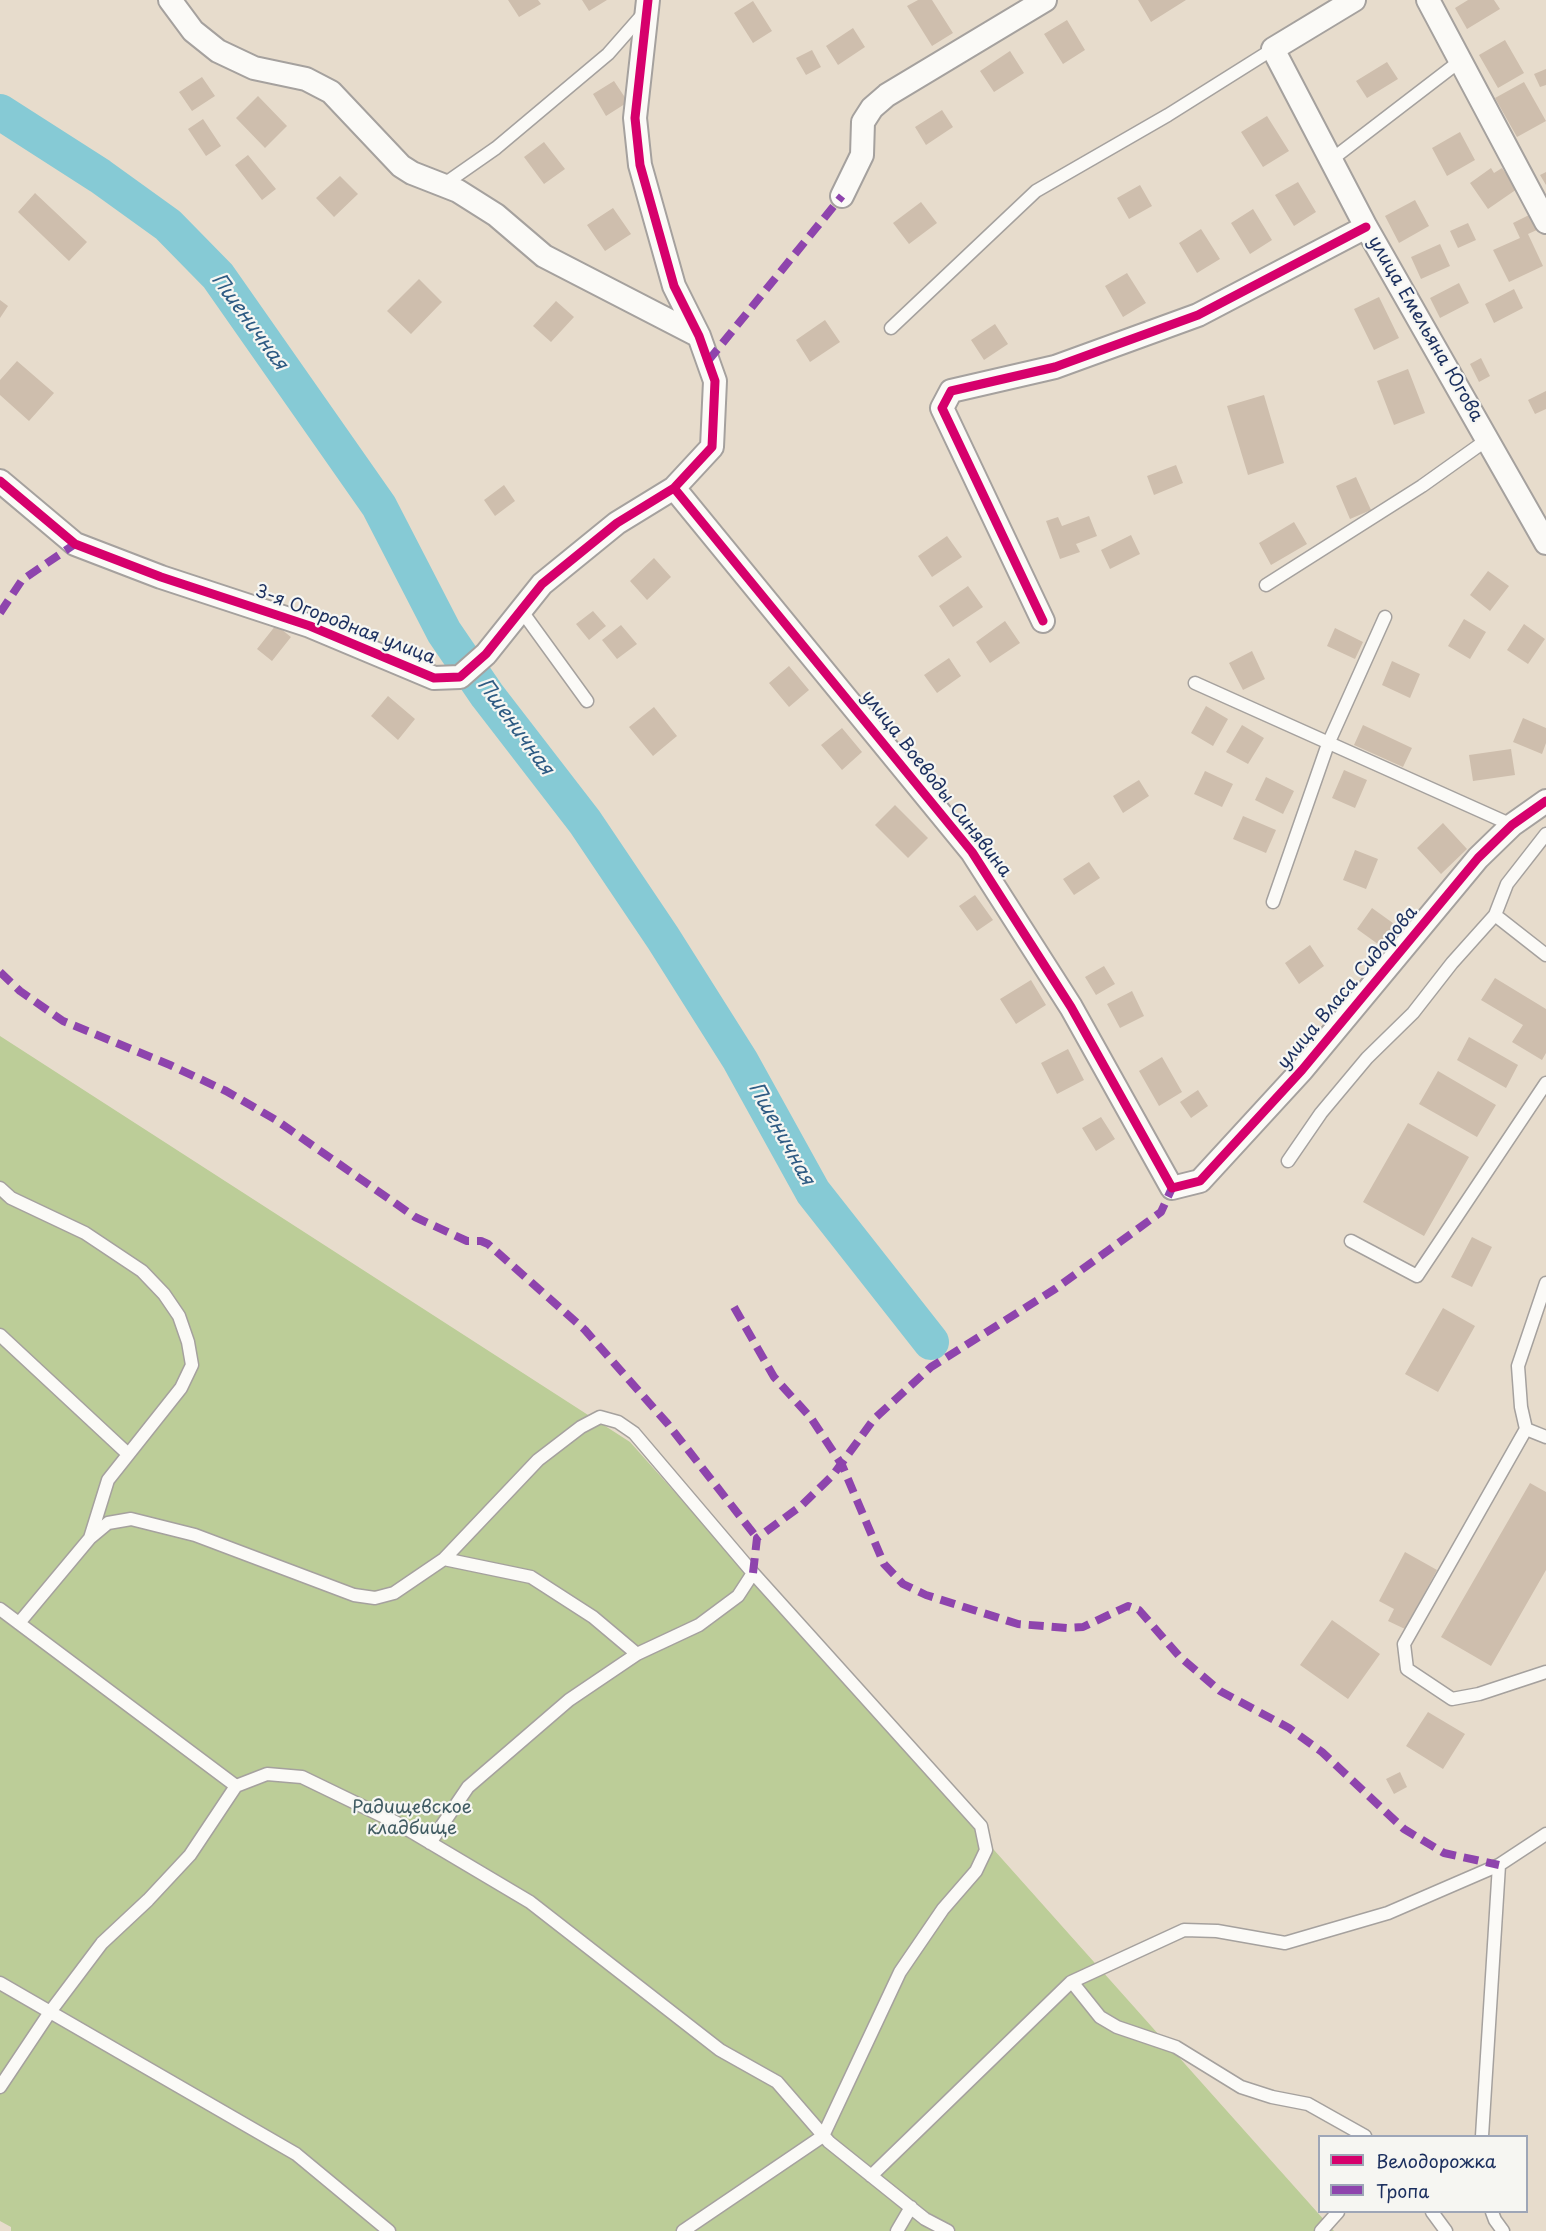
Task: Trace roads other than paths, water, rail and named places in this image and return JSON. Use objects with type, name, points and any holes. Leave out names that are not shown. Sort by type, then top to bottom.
[{"type":"street","points":[[170,0],[193,31],[218,51],[254,68],[306,79],[331,92],[401,166],[458,191],[496,215],[544,256],[699,336]]},
{"type":"street","points":[[842,196],[862,155],[863,122],[872,108],[887,94],[1045,0]]},
{"type":"street","points":[[1273,49],[1354,0]]},
{"type":"street","points":[[1428,0],[1546,222]]},
{"type":"street","name":"3-я Огородная улица","points":[[0,482],[75,544],[161,577],[310,626],[434,678],[460,677],[486,654],[542,584],[617,523],[674,488],[712,447],[715,381],[699,336],[674,286],[640,165],[635,118],[646,6]]},
{"type":"street","name":"улица Емельяна Югова","points":[[1273,49],[1366,227],[1546,543]]},
{"type":"street","points":[[1043,621],[942,408],[951,391],[1055,367],[1198,315],[1366,227]]},
{"type":"street","name":"улица Воеводы Синявина","points":[[674,488],[972,852],[1071,1007],[1172,1188]]},
{"type":"street","name":"улица Власа Сидорова","points":[[1172,1188],[1200,1181],[1302,1070],[1463,875],[1512,825],[1546,801]]},
{"type":"lane","points":[[443,185],[496,148],[608,54],[646,6]]},
{"type":"lane","points":[[891,328],[1036,191],[1167,115],[1273,49]]},
{"type":"lane","points":[[1331,160],[1460,61]]},
{"type":"lane","points":[[1266,585],[1422,486],[1488,439]]},
{"type":"lane","points":[[521,610],[587,701]]},
{"type":"lane","points":[[1273,902],[1328,744],[1385,617]]},
{"type":"lane","points":[[1195,683],[1512,825]]},
{"type":"lane","points":[[1288,1161],[1321,1113],[1367,1058],[1413,1013],[1452,963],[1495,915],[1507,884],[1546,834]]},
{"type":"lane","points":[[1495,915],[1546,955]]},
{"type":"lane","points":[[1351,1241],[1417,1276],[1546,1083]]},
{"type":"lane","points":[[0,1188],[11,1198],[85,1233],[142,1270],[164,1294],[179,1316],[188,1342],[192,1365],[181,1388],[108,1480],[90,1538]]},
{"type":"lane","points":[[1546,1283],[1518,1366],[1521,1407],[1526,1429],[1404,1644],[1407,1669],[1452,1699],[1479,1694],[1546,1672]]},
{"type":"lane","points":[[0,1335],[128,1454]]},
{"type":"lane","points":[[19,1623],[90,1538],[108,1523],[131,1519],[195,1535],[354,1595],[375,1598],[394,1593],[444,1559],[538,1460],[581,1427],[600,1417],[618,1422],[634,1433],[753,1573],[981,1826],[986,1850],[976,1871],[943,1909],[900,1972],[823,2136],[683,2231]]},
{"type":"lane","points":[[1526,1429],[1546,1437]]},
{"type":"lane","points":[[444,1559],[531,1577],[593,1617],[637,1654]]},
{"type":"lane","points":[[430,1843],[468,1787],[569,1700],[637,1654],[699,1625],[738,1596],[753,1573]]},
{"type":"lane","points":[[0,1609],[236,1786]]},
{"type":"lane","points":[[0,2087],[50,2012],[102,1943],[148,1900],[190,1855],[236,1786],[267,1774],[302,1777],[397,1823],[530,1902],[720,2049],[777,2082],[802,2108],[823,2136],[911,2207],[948,2231]]},
{"type":"lane","points":[[871,2176],[1072,1982],[1184,1930],[1217,1931],[1285,1943],[1388,1913],[1499,1865],[1546,1834]]},
{"type":"lane","points":[[1479,2134],[1499,1865]]},
{"type":"lane","points":[[1072,1982],[1100,2017],[1117,2027],[1176,2047],[1241,2087],[1272,2097],[1308,2104],[1363,2135]]},
{"type":"lane","points":[[0,1983],[296,2154],[389,2231]]},
{"type":"lane","points":[[897,2231],[911,2207]]},
{"type":"lane","points":[[1321,2231],[1336,2213]]},
{"type":"lane","points":[[1433,2213],[1446,2231]]},
{"type":"lane","points":[[1492,2213],[1494,2220],[1503,2231]]},
{"type":"waterway","name":"Пшеничная","points":[[0,112],[100,176],[168,225],[218,276],[379,506],[444,632],[487,695],[585,822],[663,938],[740,1060],[813,1192],[931,1342]]},
{"type":"park label","name":"Радищевское кладбище","points":[[412,1818]]}]
